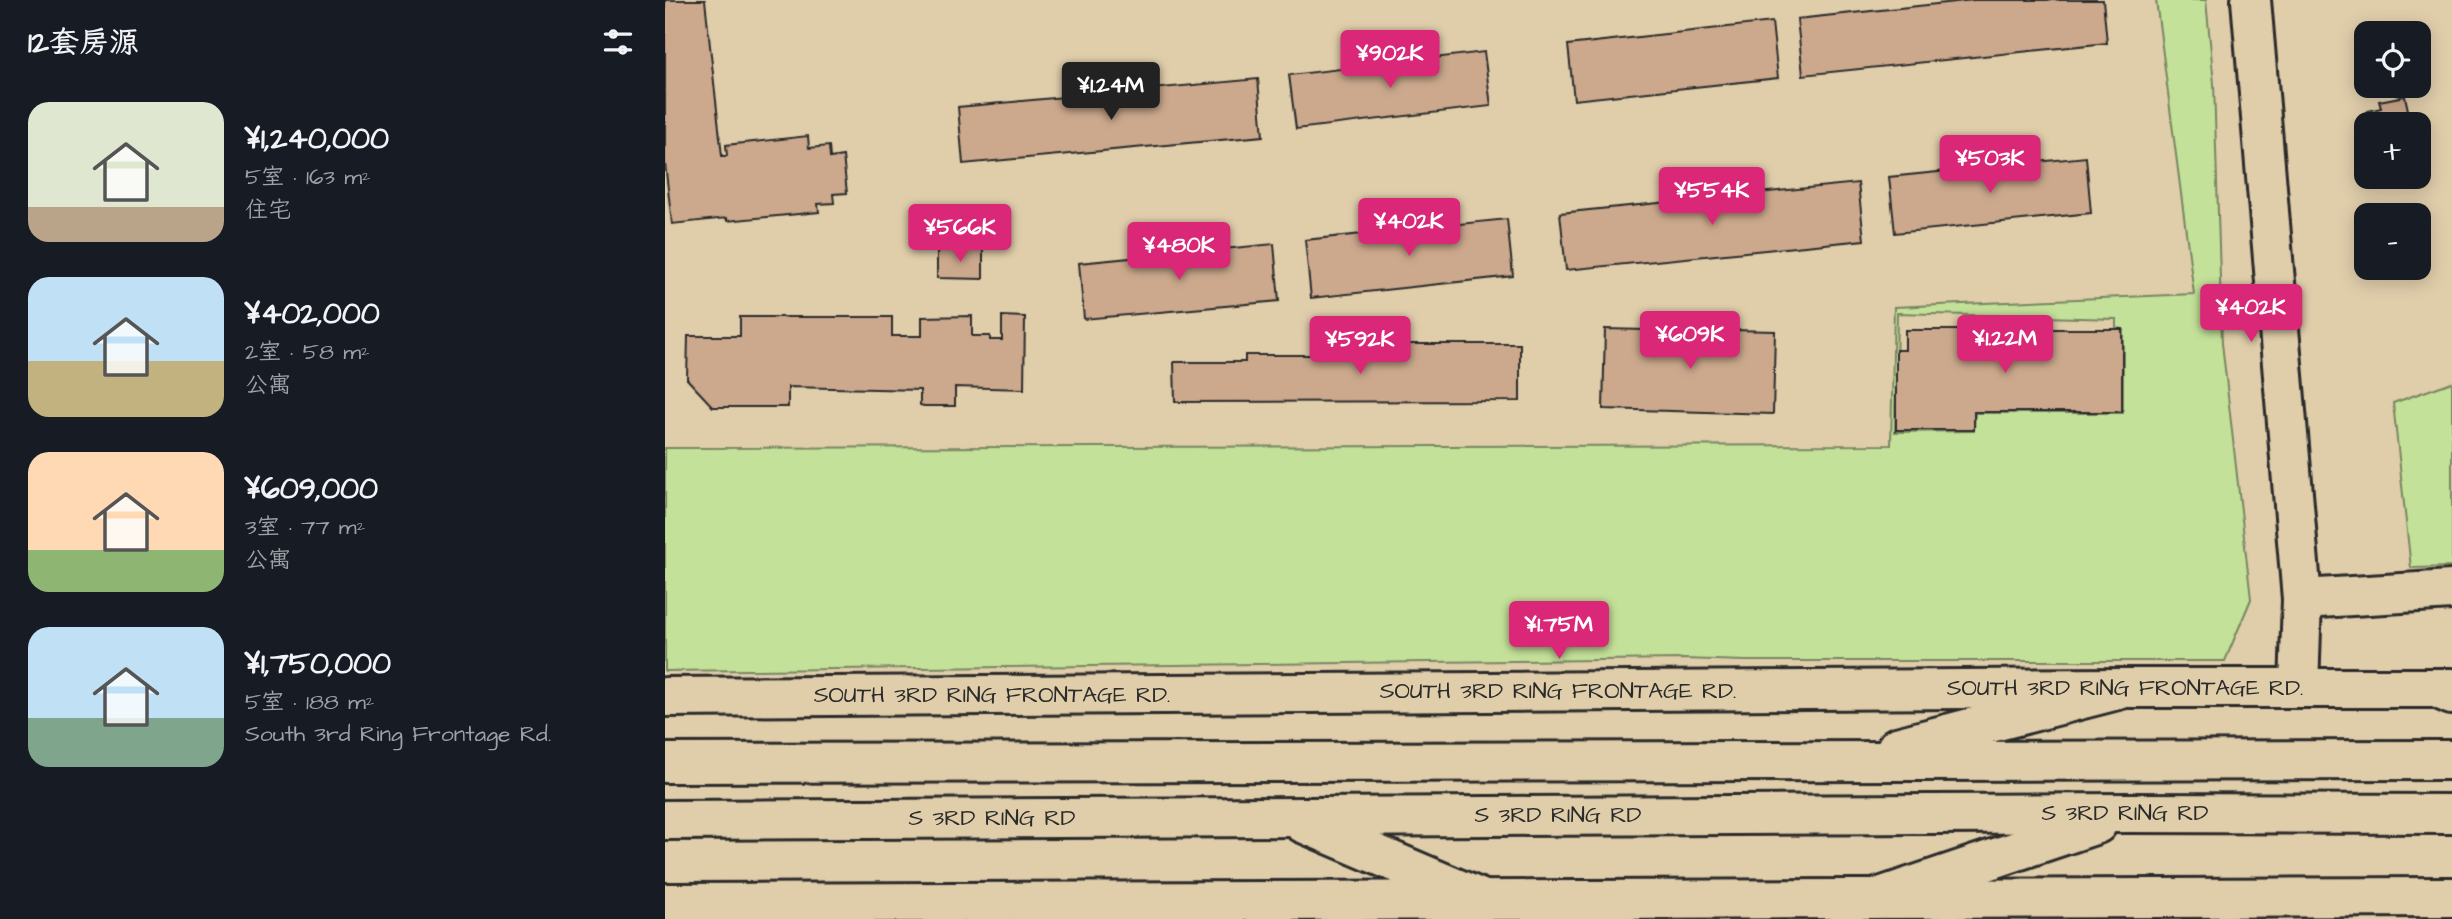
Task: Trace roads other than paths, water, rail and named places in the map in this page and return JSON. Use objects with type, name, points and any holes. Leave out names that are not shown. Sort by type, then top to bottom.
[{"type":"main road","points":[[2251,0],[2302,599],[2299,688]]},
{"type":"main road","points":[[2302,599],[2452,590]]},
{"type":"main road","points":[[1843,761],[2125,688]]},
{"type":"main road","name":"SOUTH 3RD RING FRONTAGE RD.","points":[[665,697],[2125,688],[2447,690]]},
{"type":"main road","points":[[665,764],[2452,760]]},
{"type":"main road","points":[[1877,898],[2129,813]]},
{"type":"main road","name":"S 3RD RING RD","points":[[665,820],[2452,814]]},
{"type":"main road","points":[[1288,816],[1486,901]]},
{"type":"main road","points":[[665,903],[1877,898],[2310,908],[2452,897]]}]
